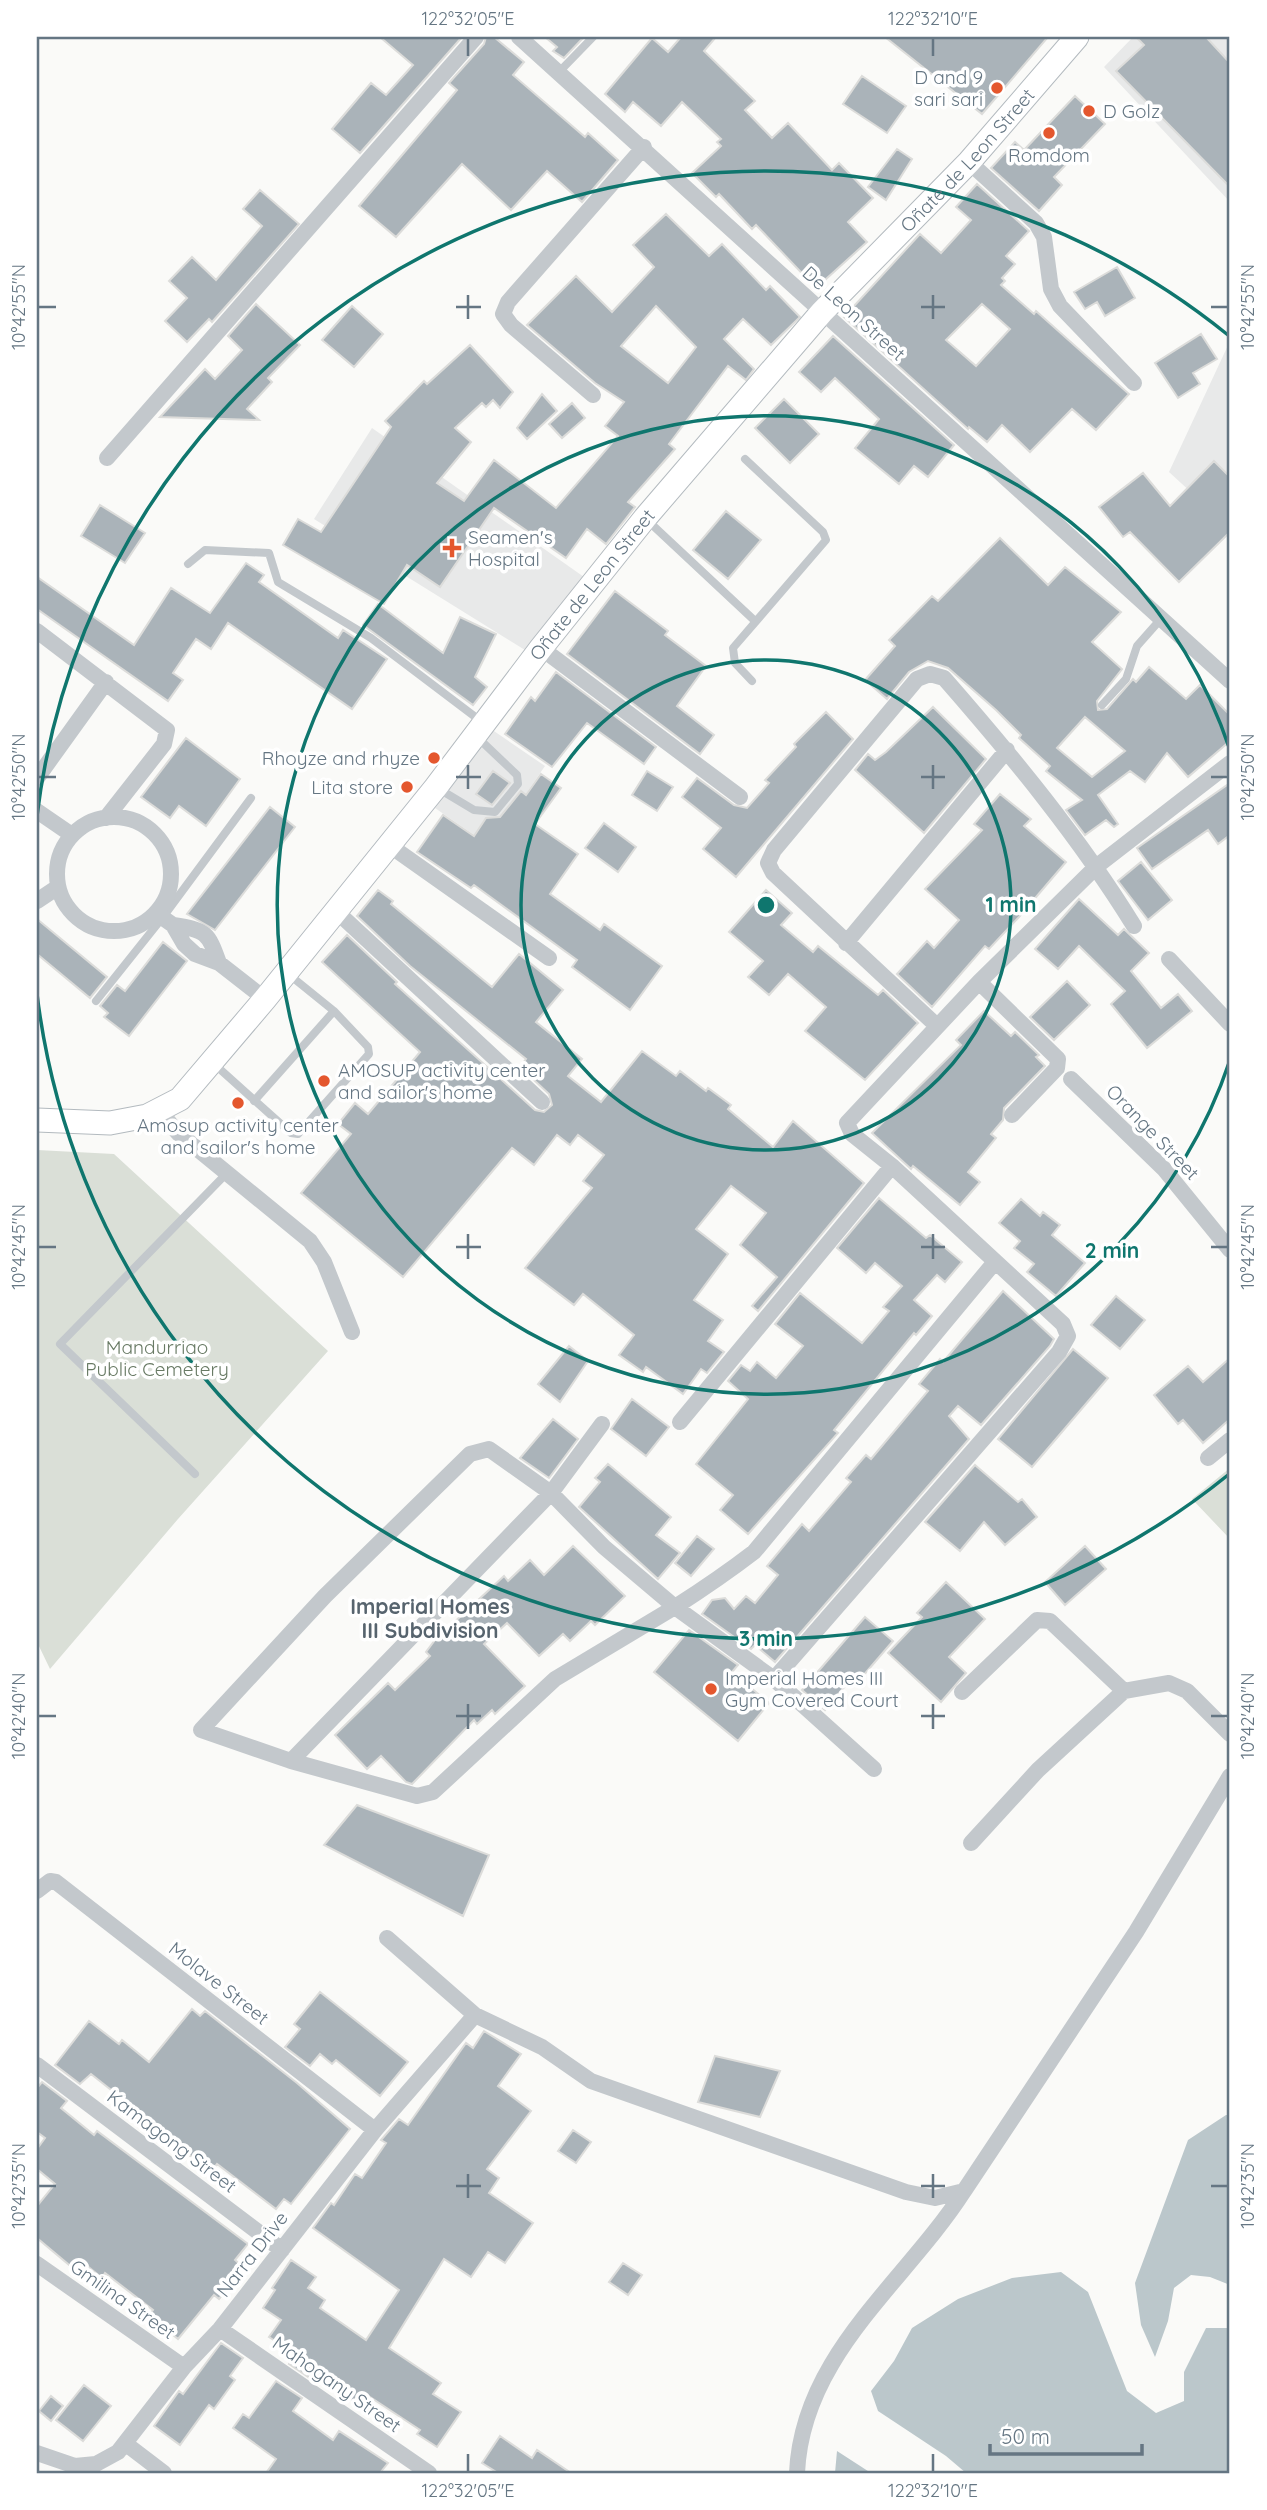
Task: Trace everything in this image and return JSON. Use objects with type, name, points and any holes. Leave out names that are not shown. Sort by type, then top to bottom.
[{"type":"main road","name":"Oñate de Leon Street","points":[[37,1120],[110,1123],[147,1116],[180,1099],[265,999],[436,787],[645,517],[822,312],[970,162],[1077,37]]},
{"type":"street","points":[[107,458],[476,37]]},
{"type":"street","name":"De Leon Street","points":[[519,37],[644,146],[822,312],[1230,681]]},
{"type":"street","points":[[593,395],[511,326],[503,314],[508,302],[644,146]]},
{"type":"street","points":[[970,162],[1036,223],[1044,237],[1051,289],[1060,306],[1134,383]]},
{"type":"street","points":[[37,631],[164,727],[168,736],[106,817]]},
{"type":"street","points":[[541,648],[740,797]]},
{"type":"street","points":[[937,1026],[846,943],[774,873],[768,863],[774,850],[917,679],[930,674],[944,678],[1007,750],[1097,866],[1134,926]]},
{"type":"street","points":[[37,778],[106,682]]},
{"type":"street","points":[[846,943],[1007,750]]},
{"type":"street","points":[[774,1679],[1068,1336],[1063,1324],[892,1166],[852,1134],[847,1123],[979,982],[1097,866],[1230,763]]},
{"type":"street","points":[[37,811],[72,835]]},
{"type":"street","points":[[164,918],[171,878],[169,858],[160,840],[145,826],[127,818],[106,817],[88,824],[72,835],[62,850],[57,869],[58,887],[65,903],[76,916],[107,931],[164,918],[197,928],[209,936],[219,963],[265,999]]},
{"type":"street","points":[[389,845],[549,958]]},
{"type":"street","points":[[37,901],[58,887]]},
{"type":"street","points":[[336,911],[542,1102]]},
{"type":"street","points":[[1169,959],[1230,1024]]},
{"type":"street","points":[[979,982],[1058,1059],[1057,1068],[1012,1115]]},
{"type":"street","name":"Orange Street","points":[[1071,1079],[1164,1168],[1230,1250]]},
{"type":"street","points":[[159,1110],[178,1133],[310,1241],[324,1262],[352,1332]]},
{"type":"street","points":[[680,1422],[892,1166]]},
{"type":"street","points":[[874,1769],[774,1679],[675,1606],[604,1547],[551,1493],[489,1449],[470,1454],[325,1596],[201,1730],[291,1761],[425,1796],[555,1679],[675,1606],[732,1569],[781,1523],[994,1263]]},
{"type":"street","points":[[291,1761],[551,1493],[602,1424]]},
{"type":"street","points":[[1208,1458],[1230,1440]]},
{"type":"street","points":[[962,1692],[1037,1620],[1043,1619],[1050,1621],[1124,1691]]},
{"type":"street","points":[[971,1843],[1038,1770],[1124,1691],[1169,1683],[1187,1691],[1230,1734]]},
{"type":"street","points":[[797,2473],[798,2454],[828,2368],[885,2291],[943,2223],[1136,1932],[1230,1776]]},
{"type":"street","name":"Molave Street","points":[[37,1891],[50,1881],[56,1882],[375,2130]]},
{"type":"street","points":[[387,1938],[475,2015],[542,2047],[591,2081],[906,2192],[935,2198],[964,2191]]},
{"type":"street","name":"Narra Drive","points":[[38,2456],[75,2466],[96,2464],[126,2444],[184,2367],[220,2329],[375,2130],[475,2015]]},
{"type":"street","name":"Kamagong Street","points":[[37,2065],[282,2250]]},
{"type":"street","name":"Gmilina Street","points":[[37,2264],[184,2367]]},
{"type":"street","name":"Mahogany Street","points":[[220,2329],[429,2473]]},
{"type":"street","points":[[126,2444],[164,2473]]},
{"type":"lane","points":[[559,72],[593,37]]},
{"type":"lane","points":[[745,459],[823,532],[826,540],[733,648],[733,656],[752,681]]},
{"type":"lane","points":[[645,517],[755,621]]},
{"type":"lane","points":[[188,564],[205,550],[269,553],[278,582],[371,638],[480,730],[517,775],[517,784],[495,812],[474,810],[436,787]]},
{"type":"lane","points":[[1102,705],[1126,678],[1137,646],[1160,620]]},
{"type":"lane","points":[[96,1001],[164,918],[251,798]]},
{"type":"lane","points":[[212,1063],[291,1133],[298,1134],[369,1054],[368,1048],[334,1011],[287,972]]},
{"type":"lane","points":[[254,1101],[334,1011]]},
{"type":"lane","points":[[195,1474],[60,1344],[227,1173]]},
{"type":"shaded area","points":[[1133,37],[1230,37],[1230,202],[1104,67]]},
{"type":"shaded area","points":[[1230,341],[1230,528],[1169,472]]},
{"type":"shaded area","name":"Seamen's Hospital","points":[[372,428],[584,577],[525,650],[314,519]]},
{"type":"shaded area","points":[[491,729],[545,766],[490,846],[435,808]]},
{"type":"shaded area","points":[[1230,2115],[1230,2285],[1210,2277],[1191,2275],[1174,2288],[1168,2321],[1155,2357],[1141,2325],[1135,2283],[1188,2140]]},
{"type":"shaded area","points":[[1061,2272],[1088,2292],[1127,2391],[1156,2413],[1184,2401],[1184,2372],[1206,2328],[1230,2328],[1230,2473],[966,2473],[946,2456],[878,2411],[871,2391],[894,2361],[912,2328],[958,2299],[1012,2278]]},
{"type":"shaded area","points":[[837,2451],[871,2473],[835,2473]]},
{"type":"green space","name":"Mandurriao Public Cemetery","points":[[37,1150],[114,1154],[328,1351],[178,1519],[50,1669],[37,1642]]},
{"type":"green space","points":[[1230,1468],[1230,1539],[1192,1499]]},
{"type":"building","points":[[380,37],[462,37],[360,153],[332,129],[371,83],[386,95],[413,65]]},
{"type":"building","points":[[486,37],[494,37],[524,62],[513,75],[585,137],[588,133],[618,160],[582,202],[547,171],[511,210],[462,164],[396,237],[359,206],[457,90],[449,83],[484,44]]},
{"type":"building","points":[[545,37],[584,37],[564,58],[553,51],[557,47]]},
{"type":"building","points":[[681,37],[716,37],[704,51],[755,101],[745,110],[772,138],[788,123],[832,170],[839,163],[873,198],[848,222],[867,242],[816,288],[756,225],[752,229],[719,194],[716,197],[692,173],[721,146],[717,142],[721,139],[682,102],[661,126],[633,102],[625,112],[605,94],[652,38],[668,52]]},
{"type":"building","points":[[885,37],[1048,37],[982,114]]},
{"type":"building","points":[[1136,37],[1206,37],[1230,63],[1230,187],[1116,71],[1144,45]]},
{"type":"building","points":[[862,76],[906,106],[887,133],[843,104]]},
{"type":"building","points":[[1075,96],[1105,124],[1054,177],[1062,185],[1039,211],[991,168],[1015,142],[1024,150]]},
{"type":"building","points":[[897,149],[912,159],[886,200],[868,187]]},
{"type":"building","points":[[977,184],[1029,231],[1006,256],[1015,264],[1002,278],[1005,281],[1001,285],[1034,314],[1036,311],[1129,394],[1096,430],[1072,409],[1030,452],[1002,425],[987,442],[969,427],[968,429],[844,317],[920,234],[941,253],[971,220],[956,207]],"holes":[[[982,304],[1010,329],[976,366],[946,340]]]},
{"type":"building","points":[[260,190],[299,224],[212,322],[209,319],[187,342],[165,321],[187,298],[169,281],[192,257],[216,280],[262,226],[243,209]]},
{"type":"building","points":[[666,214],[709,256],[722,244],[766,290],[770,286],[800,317],[771,345],[743,319],[724,339],[754,369],[746,380],[728,366],[669,444],[675,449],[628,502],[635,507],[606,544],[587,529],[566,558],[494,508],[440,587],[407,565],[384,604],[283,545],[298,519],[321,532],[391,427],[385,421],[424,381],[427,384],[470,345],[513,392],[500,408],[493,400],[486,407],[482,403],[455,428],[471,442],[437,483],[464,501],[494,460],[556,508],[618,436],[605,426],[624,402],[595,383],[527,325],[576,276],[612,312],[654,267],[633,245]],"holes":[[[656,306],[696,347],[668,383],[621,346]]]},
{"type":"building","points":[[1117,267],[1135,298],[1105,316],[1097,302],[1085,309],[1074,292]]},
{"type":"building","points":[[256,304],[300,345],[268,378],[272,382],[247,409],[259,420],[160,417],[205,369],[215,379],[242,350],[228,336]]},
{"type":"building","points":[[352,306],[383,334],[354,367],[322,340]]},
{"type":"building","points":[[1201,334],[1217,359],[1193,373],[1200,384],[1178,398],[1155,363]]},
{"type":"building","points":[[833,336],[954,445],[928,477],[914,466],[899,484],[855,448],[879,419],[835,378],[821,392],[799,372]]},
{"type":"building","points":[[542,394],[557,411],[527,439],[517,428]]},
{"type":"building","points":[[784,399],[819,434],[790,463],[755,428]]},
{"type":"building","points":[[572,403],[585,418],[562,438],[549,424]]},
{"type":"building","points":[[1214,461],[1230,477],[1230,532],[1179,582],[1130,532],[1123,537],[1099,507],[1143,473],[1170,506]]},
{"type":"building","points":[[100,505],[145,533],[125,563],[81,536]]},
{"type":"building","points":[[726,511],[761,540],[728,579],[693,550]]},
{"type":"building","points":[[1000,538],[1048,585],[1065,567],[1121,612],[1092,642],[1122,669],[1097,701],[1098,710],[1107,709],[1133,679],[1136,682],[1149,667],[1186,699],[1200,685],[1230,715],[1230,741],[1188,777],[1167,753],[1145,782],[1130,771],[1098,795],[1118,824],[1114,827],[1106,820],[1085,835],[1066,810],[1082,800],[1046,771],[1050,766],[1019,738],[1021,735],[948,668],[928,661],[909,672],[887,699],[865,680],[895,646],[889,640],[932,596],[938,601]],"holes":[[[1085,717],[1125,751],[1092,777],[1057,748]]]},
{"type":"building","points":[[246,563],[264,575],[259,582],[338,638],[343,630],[387,659],[352,709],[228,623],[211,649],[196,639],[173,673],[183,680],[168,701],[37,609],[37,577],[134,645],[171,588],[210,613]]},
{"type":"building","points":[[615,591],[668,631],[665,635],[706,666],[677,706],[714,735],[700,754],[567,654]]},
{"type":"building","points":[[378,604],[443,653],[460,617],[496,634],[475,677],[487,687],[473,705],[363,625]]},
{"type":"building","points":[[556,672],[656,747],[644,764],[587,723],[552,767],[505,734],[531,697],[535,701]]},
{"type":"building","points":[[933,707],[986,759],[924,833],[855,770],[868,754],[875,760],[886,752]]},
{"type":"building","points":[[826,712],[853,739],[736,877],[703,849],[721,828],[682,797],[697,778],[734,805],[747,808],[769,783],[765,780],[796,747],[794,744]]},
{"type":"building","points":[[186,738],[240,779],[206,826],[179,806],[170,818],[141,797]]},
{"type":"building","points":[[493,771],[510,783],[492,805],[476,794]]},
{"type":"building","points":[[647,771],[673,787],[657,811],[632,795]]},
{"type":"building","points":[[541,774],[561,788],[535,824],[578,854],[550,894],[600,930],[604,924],[662,966],[630,1010],[572,967],[577,960],[474,885],[471,888],[417,852],[443,815],[474,836],[486,818],[500,817],[521,791],[526,795]]},
{"type":"building","points":[[1230,783],[1230,835],[1218,844],[1208,830],[1152,869],[1137,848]]},
{"type":"building","points":[[1000,794],[1031,819],[1024,826],[1066,862],[1019,917],[989,949],[985,946],[932,1007],[897,974],[927,941],[934,948],[959,920],[925,889],[982,830],[974,824]]},
{"type":"building","points":[[270,807],[295,827],[215,930],[187,914]]},
{"type":"building","points":[[604,823],[636,847],[618,872],[585,848]]},
{"type":"building","points":[[1141,862],[1172,900],[1148,920],[1118,881]]},
{"type":"building","points":[[378,890],[393,901],[391,904],[492,987],[519,954],[563,990],[536,1022],[582,1059],[568,1076],[601,1102],[642,1051],[676,1076],[680,1071],[706,1091],[708,1088],[731,1105],[728,1109],[773,1147],[793,1121],[864,1183],[758,1311],[752,1306],[777,1277],[740,1245],[766,1213],[731,1186],[696,1229],[728,1254],[694,1300],[723,1320],[708,1341],[724,1352],[707,1373],[701,1369],[683,1394],[646,1367],[643,1372],[619,1355],[634,1335],[583,1294],[574,1305],[525,1268],[592,1188],[583,1181],[604,1155],[578,1135],[570,1145],[557,1135],[534,1165],[512,1148],[403,1277],[301,1193],[351,1134],[338,1124],[355,1103],[368,1114],[420,1052],[322,962],[347,935],[397,982],[395,984],[535,1110],[544,1112],[552,1105],[549,1094],[520,1067],[526,1059],[410,966],[357,916]]},
{"type":"building","points":[[766,890],[792,913],[781,925],[813,952],[818,946],[878,995],[883,990],[918,1023],[865,1080],[805,1031],[826,1007],[788,974],[769,995],[748,977],[763,961],[729,932]]},
{"type":"building","points":[[1079,899],[1118,935],[1124,929],[1149,953],[1131,971],[1161,1008],[1178,994],[1192,1011],[1147,1048],[1111,1004],[1125,991],[1079,946],[1058,969],[1035,949]]},
{"type":"building","points":[[37,919],[107,977],[90,998],[37,954]]},
{"type":"building","points":[[163,942],[187,961],[129,1036],[104,1017],[108,1013],[100,1006],[117,985],[125,991]]},
{"type":"building","points":[[1067,981],[1090,1005],[1054,1040],[1030,1017]]},
{"type":"building","points":[[984,1011],[1011,1036],[1015,1032],[1039,1055],[1036,1057],[1045,1066],[1004,1108],[1003,1120],[991,1134],[996,1138],[968,1172],[980,1182],[960,1205],[913,1166],[911,1169],[872,1133],[961,1045],[956,1040]]},
{"type":"building","points":[[879,1198],[926,1238],[930,1235],[962,1262],[945,1282],[937,1275],[914,1300],[932,1316],[916,1335],[914,1333],[834,1430],[838,1433],[748,1534],[720,1510],[733,1495],[696,1464],[748,1399],[728,1381],[741,1365],[750,1371],[757,1362],[776,1378],[803,1346],[775,1324],[800,1293],[862,1343],[889,1311],[883,1307],[902,1286],[875,1263],[866,1273],[837,1248]]},
{"type":"building","points":[[1021,1199],[1040,1216],[1043,1212],[1060,1225],[1052,1235],[1085,1263],[1056,1296],[1027,1272],[1034,1264],[1014,1248],[1020,1241],[999,1223]]},
{"type":"building","points":[[1003,1291],[1054,1339],[1050,1346],[981,1425],[958,1406],[949,1416],[969,1439],[775,1662],[755,1645],[751,1649],[702,1614],[712,1600],[725,1598],[734,1609],[746,1596],[755,1603],[778,1575],[767,1566],[802,1524],[809,1531],[851,1482],[846,1478],[866,1455],[871,1459],[928,1391],[919,1384],[940,1359],[943,1362]]},
{"type":"building","points":[[1116,1296],[1145,1320],[1120,1349],[1091,1325]]},
{"type":"building","points":[[569,1346],[588,1361],[560,1402],[538,1384]]},
{"type":"building","points":[[1073,1349],[1108,1378],[1032,1467],[998,1439]]},
{"type":"building","points":[[1230,1358],[1230,1419],[1203,1443],[1183,1420],[1178,1424],[1154,1395],[1188,1366],[1203,1382]]},
{"type":"building","points":[[632,1399],[669,1427],[646,1456],[611,1429]]},
{"type":"building","points":[[553,1419],[578,1439],[549,1478],[520,1458]]},
{"type":"building","points":[[608,1464],[671,1517],[656,1535],[680,1553],[658,1579],[579,1507],[600,1482],[595,1478]]},
{"type":"building","points":[[975,1465],[1018,1502],[1022,1499],[1037,1517],[1005,1545],[984,1522],[960,1551],[925,1522]]},
{"type":"building","points":[[697,1536],[714,1549],[691,1576],[675,1563]]},
{"type":"building","points":[[573,1546],[625,1596],[595,1625],[591,1621],[570,1641],[563,1634],[539,1656],[507,1623],[484,1644],[525,1686],[495,1714],[492,1710],[477,1724],[474,1720],[412,1784],[406,1782],[381,1756],[367,1769],[335,1735],[388,1683],[395,1690],[430,1656],[426,1652],[435,1640],[504,1576],[508,1581],[530,1560],[544,1575]]},
{"type":"building","points":[[1085,1546],[1106,1569],[1065,1605],[1045,1582]]},
{"type":"building","points":[[946,1582],[985,1619],[949,1657],[966,1673],[941,1702],[888,1653],[922,1617],[917,1613]]},
{"type":"building","points":[[865,1617],[893,1641],[856,1684],[851,1679],[825,1710],[802,1690]]},
{"type":"building","points":[[689,1630],[738,1665],[732,1672],[769,1703],[738,1741],[654,1672]]},
{"type":"building","points":[[357,1805],[489,1855],[463,1916],[324,1845]]},
{"type":"building","points":[[320,1992],[408,2062],[380,2096],[336,2060],[332,2064],[320,2054],[310,2066],[285,2047],[300,2029],[294,2024]]},
{"type":"building","points":[[192,2009],[200,2016],[205,2011],[297,2083],[350,2129],[291,2204],[284,2199],[276,2209],[217,2164],[211,2172],[128,2108],[130,2105],[91,2074],[80,2084],[55,2065],[89,2021],[119,2044],[122,2040],[149,2062]]},
{"type":"building","points":[[484,2031],[521,2054],[498,2086],[531,2111],[487,2169],[499,2178],[489,2193],[533,2223],[505,2263],[488,2252],[471,2277],[444,2259],[389,2348],[441,2383],[433,2394],[461,2412],[437,2447],[417,2434],[420,2430],[367,2395],[359,2405],[317,2377],[314,2381],[289,2364],[295,2354],[269,2337],[281,2320],[263,2308],[275,2290],[272,2288],[291,2260],[316,2277],[308,2288],[325,2300],[320,2308],[366,2340],[399,2290],[313,2228],[331,2203],[334,2205],[355,2174],[362,2178],[386,2143],[381,2140],[399,2119],[408,2125],[466,2043],[473,2048]]},
{"type":"building","points":[[715,2056],[780,2071],[760,2117],[698,2102]]},
{"type":"building","points":[[42,2082],[67,2101],[61,2108],[94,2135],[97,2131],[248,2244],[235,2260],[244,2268],[219,2299],[214,2295],[178,2339],[149,2315],[153,2310],[105,2273],[102,2278],[81,2261],[74,2269],[37,2238],[37,2206],[55,2184],[37,2169],[37,2149],[45,2138],[37,2132],[37,2088]]},
{"type":"building","points":[[573,2130],[591,2142],[576,2163],[558,2151]]},
{"type":"building","points":[[623,2263],[642,2275],[628,2295],[609,2282]]},
{"type":"building","points":[[221,2343],[243,2358],[230,2376],[235,2380],[214,2409],[209,2405],[180,2445],[154,2426],[179,2391],[183,2394]]},
{"type":"building","points":[[276,2381],[302,2398],[293,2411],[333,2440],[339,2431],[388,2463],[380,2473],[266,2473],[276,2459],[233,2428],[243,2414],[249,2418]]},
{"type":"building","points":[[84,2385],[111,2406],[83,2441],[56,2420]]},
{"type":"building","points":[[51,2396],[63,2406],[51,2421],[39,2411]]},
{"type":"building","points":[[500,2436],[532,2458],[537,2450],[571,2473],[498,2473],[482,2463]]},
{"type":"place","name":"D and 9 sari sari","points":[[997,88]]},
{"type":"place","name":"D Golz","points":[[1089,111]]},
{"type":"place","name":"Romdom","points":[[1049,133]]},
{"type":"place","name":"Seamen's Hospital","points":[[452,548]]},
{"type":"place","name":"Rhoyze and rhyze","points":[[434,758]]},
{"type":"place","name":"Lita store","points":[[407,787]]},
{"type":"place","name":"AMOSUP activity center and sailor's home","points":[[324,1081]]},
{"type":"place","name":"Amosup activity center and sailor's home","points":[[238,1103]]},
{"type":"place","name":"Imperial Homes III Gym Covered Court","points":[[711,1689]]},
{"type":"district","name":"Imperial Homes III Subdivision","points":[[430,1619]]}]
